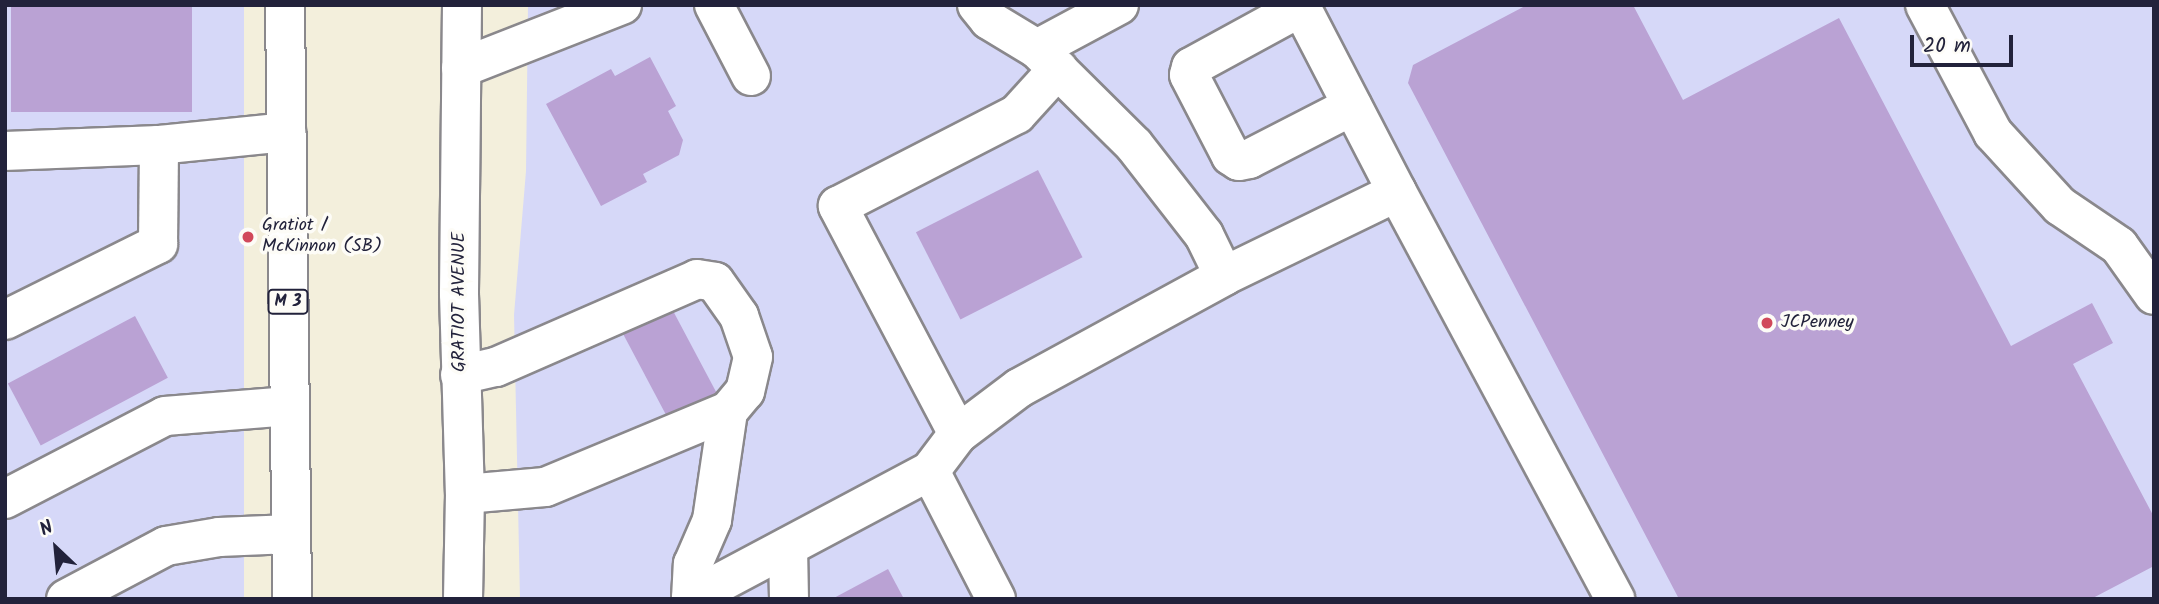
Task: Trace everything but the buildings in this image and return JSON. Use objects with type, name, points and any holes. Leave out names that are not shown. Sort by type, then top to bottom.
[{"type":"main road","name":"M 3","points":[[285,5],[292,599]]},
{"type":"main road","name":"GRATIOT AVENUE","points":[[462,5],[460,375],[465,494],[463,599]]},
{"type":"main road","points":[[461,68],[622,5]]},
{"type":"main road","points":[[713,5],[751,76]]},
{"type":"main road","points":[[977,5],[989,20],[1047,59],[1134,145],[1204,235],[1224,276]]},
{"type":"main road","points":[[958,434],[838,206],[1017,114],[1047,59],[1119,5]]},
{"type":"main road","points":[[1925,5],[1993,133],[2060,206],[2119,246],[2154,295]]},
{"type":"main road","points":[[1352,106],[1249,159],[1231,156],[1189,75],[1191,66],[1308,9],[1352,106],[1396,192],[1615,599]]},
{"type":"main road","points":[[5,151],[159,145],[286,132]]},
{"type":"main road","points":[[5,320],[158,244],[159,145]]},
{"type":"main road","points":[[691,599],[930,471],[958,434],[1019,388],[1224,276],[1396,192]]},
{"type":"main road","points":[[460,375],[496,367],[697,279],[715,282],[739,316],[753,357],[745,391],[728,411],[545,488],[465,494]]},
{"type":"main road","points":[[5,499],[164,416],[289,406]]},
{"type":"main road","points":[[691,599],[693,564],[712,520],[728,411]]},
{"type":"main road","points":[[930,471],[996,599]]},
{"type":"main road","points":[[66,599],[166,546],[219,537],[291,534]]},
{"type":"main road","points":[[788,547],[789,599]]},
{"type":"shaded area","points":[[5,5],[244,5],[244,599],[5,599]]},
{"type":"shaded area","points":[[528,5],[2154,5],[2154,599],[520,599],[514,315],[526,171]]},
{"type":"place","name":"Gratiot / McKinnon (SB)","points":[[248,237]]},
{"type":"place","name":"JCPenney","points":[[1767,323]]}]
